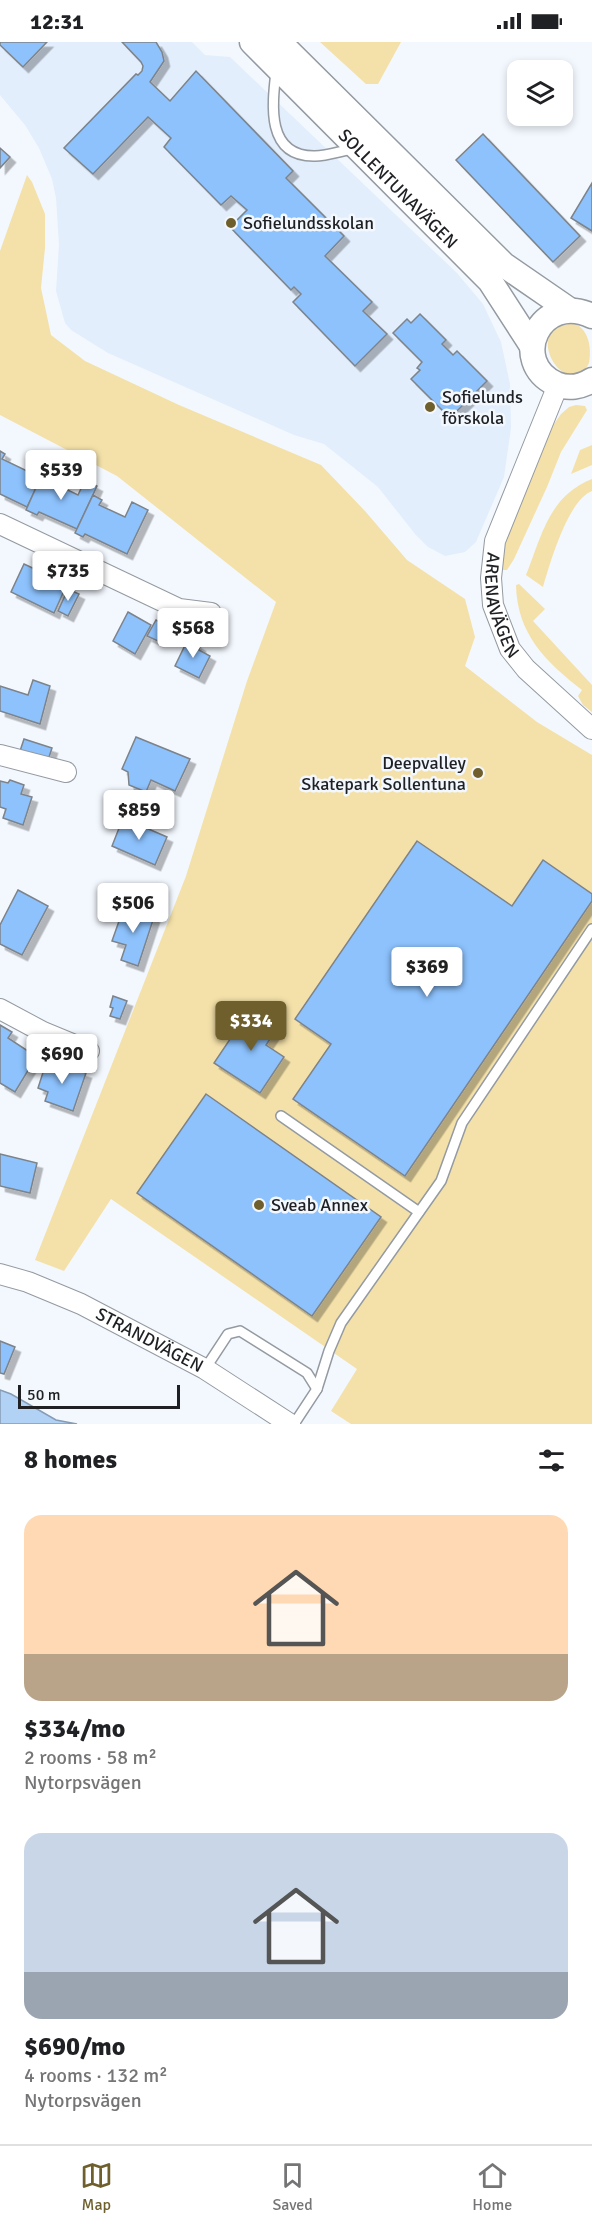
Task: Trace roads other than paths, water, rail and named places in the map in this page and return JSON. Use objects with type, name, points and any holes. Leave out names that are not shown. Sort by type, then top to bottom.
[{"type":"street","name":"SOLLENTUNAVÄGEN","points":[[252,42],[490,281],[532,346],[539,370],[547,379],[580,386]]},
{"type":"street","name":"SOLLENTUNAVÄGEN","points":[[279,42],[504,265],[568,309],[582,311],[592,316]]},
{"type":"street","points":[[532,346],[535,333],[543,321],[554,313],[568,309]]},
{"type":"street","name":"ARENAVÄGEN","points":[[580,386],[495,541],[491,578],[493,605],[510,649],[548,691],[592,729]]},
{"type":"street","points":[[0,524],[179,609],[211,613]]},
{"type":"street","points":[[0,755],[66,772]]},
{"type":"street","points":[[0,1010],[42,1032],[89,1051]]},
{"type":"street","name":"STRANDVÄGEN","points":[[0,1274],[28,1282],[81,1304],[204,1369],[292,1424]]},
{"type":"lane","points":[[276,66],[272,104],[275,128],[285,145],[298,154],[316,156],[357,148]]},
{"type":"lane","points":[[292,1424],[317,1389],[341,1323],[441,1181],[462,1124],[592,929]]},
{"type":"lane","points":[[281,1116],[419,1212]]},
{"type":"lane","points":[[204,1369],[228,1334],[240,1331],[307,1373],[317,1389]]},
{"type":"water","points":[[0,1390],[56,1420],[77,1424],[0,1424]]},
{"type":"place","name":"Sofielundsskolan","points":[[231,223]]},
{"type":"place","name":"Sofielunds förskola","points":[[430,407]]},
{"type":"place","name":"Deepvalley Skatepark Sollentuna","points":[[478,773]]},
{"type":"place","name":"Sveab Annex","points":[[259,1205]]}]
